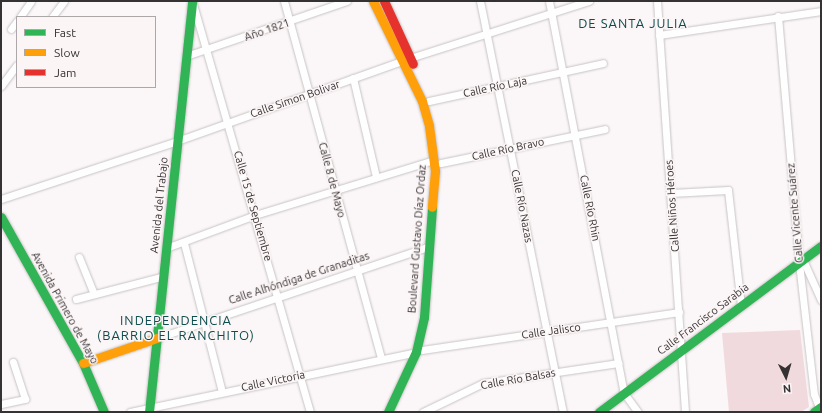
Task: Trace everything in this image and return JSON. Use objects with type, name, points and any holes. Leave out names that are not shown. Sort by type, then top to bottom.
[{"type":"street","points":[[21,16],[31,1]]},
{"type":"street","points":[[53,16],[64,1]]},
{"type":"street","name":"Calle 15 de Septiembre","points":[[192,1],[229,122],[310,412]]},
{"type":"street","name":"Avenida del Trabajo","points":[[149,410],[192,1]]},
{"type":"street","name":"Calle 8 de Mayo","points":[[284,1],[381,359]]},
{"type":"street","name":"Año 1821","points":[[186,56],[290,22],[347,1]]},
{"type":"street","name":"Boulevard Gustavo Díaz Ordaz","points":[[373,1],[429,101],[435,122],[437,162],[437,249],[430,312],[419,351],[396,412]]},
{"type":"street","name":"Boulevard Gustavo Díaz Ordaz","points":[[384,1],[422,101],[437,162],[424,317],[419,351],[388,412]]},
{"type":"street","name":"Calle Río Nazas","points":[[480,1],[496,88],[563,412]]},
{"type":"street","name":"Calle Río Rhin","points":[[549,1],[612,322],[624,393],[638,412]]},
{"type":"street","name":"Calle Simon Bolivar","points":[[1,199],[177,141],[406,59],[552,14],[589,1]]},
{"type":"street","name":"Calle Niños Héroes","points":[[656,1],[671,193],[685,412]]},
{"type":"street","points":[[659,35],[778,16],[821,11]]},
{"type":"street","name":"Calle Vicente Suárez","points":[[778,16],[814,394],[819,410]]},
{"type":"street","points":[[11,29],[16,22]]},
{"type":"street","name":"Calle Río Laja","points":[[429,101],[496,88],[603,63]]},
{"type":"street","points":[[1,86],[16,66]]},
{"type":"street","points":[[353,78],[376,177]]},
{"type":"street","name":"Calle Río Bravo","points":[[166,248],[184,243],[255,215],[376,177],[437,162],[510,150],[605,129]]},
{"type":"street","points":[[671,193],[728,190],[741,305]]},
{"type":"street","name":"Avenida Primero de Mayo","points":[[1,217],[83,363],[104,412]]},
{"type":"street","points":[[184,243],[222,392]]},
{"type":"street","name":"Calle Alhóndiga de Granaditas","points":[[83,363],[357,272],[430,246]]},
{"type":"street","name":"Calle Francisco Sarabia","points":[[599,412],[821,246]]},
{"type":"street","points":[[79,257],[94,294]]},
{"type":"street","points":[[801,261],[821,300]]},
{"type":"street","points":[[76,299],[164,276]]},
{"type":"street","name":"Calle Jalisco","points":[[419,351],[679,312]]},
{"type":"street","name":"Calle Victoria","points":[[130,412],[149,410],[222,392],[419,351]]},
{"type":"street","points":[[1,404],[25,399],[13,362]]},
{"type":"street","name":"Calle Río Balsas","points":[[423,412],[483,383],[619,363]]},
{"type":"shaded area","points":[[800,330],[809,407],[801,412],[729,412],[722,333]]},
{"type":"traffic: fast","points":[[149,412],[192,1]]},
{"type":"traffic: fast","points":[[388,412],[416,352],[424,317],[432,207]]},
{"type":"traffic: fast","points":[[1,217],[83,363],[104,412]]},
{"type":"traffic: fast","points":[[599,412],[821,246]]},
{"type":"traffic: fast","points":[[814,412],[821,407]]},
{"type":"traffic: slow","points":[[373,1],[422,101],[429,126],[435,171],[432,207]]},
{"type":"traffic: slow","points":[[83,363],[157,338]]},
{"type":"traffic: jam","points":[[384,1],[413,64]]},
{"type":"district","name":"DE SANTA JULIA","points":[[633,23]]},
{"type":"district","name":"INDEPENDENCIA (BARRIO EL RANCHITO)","points":[[176,328]]}]
